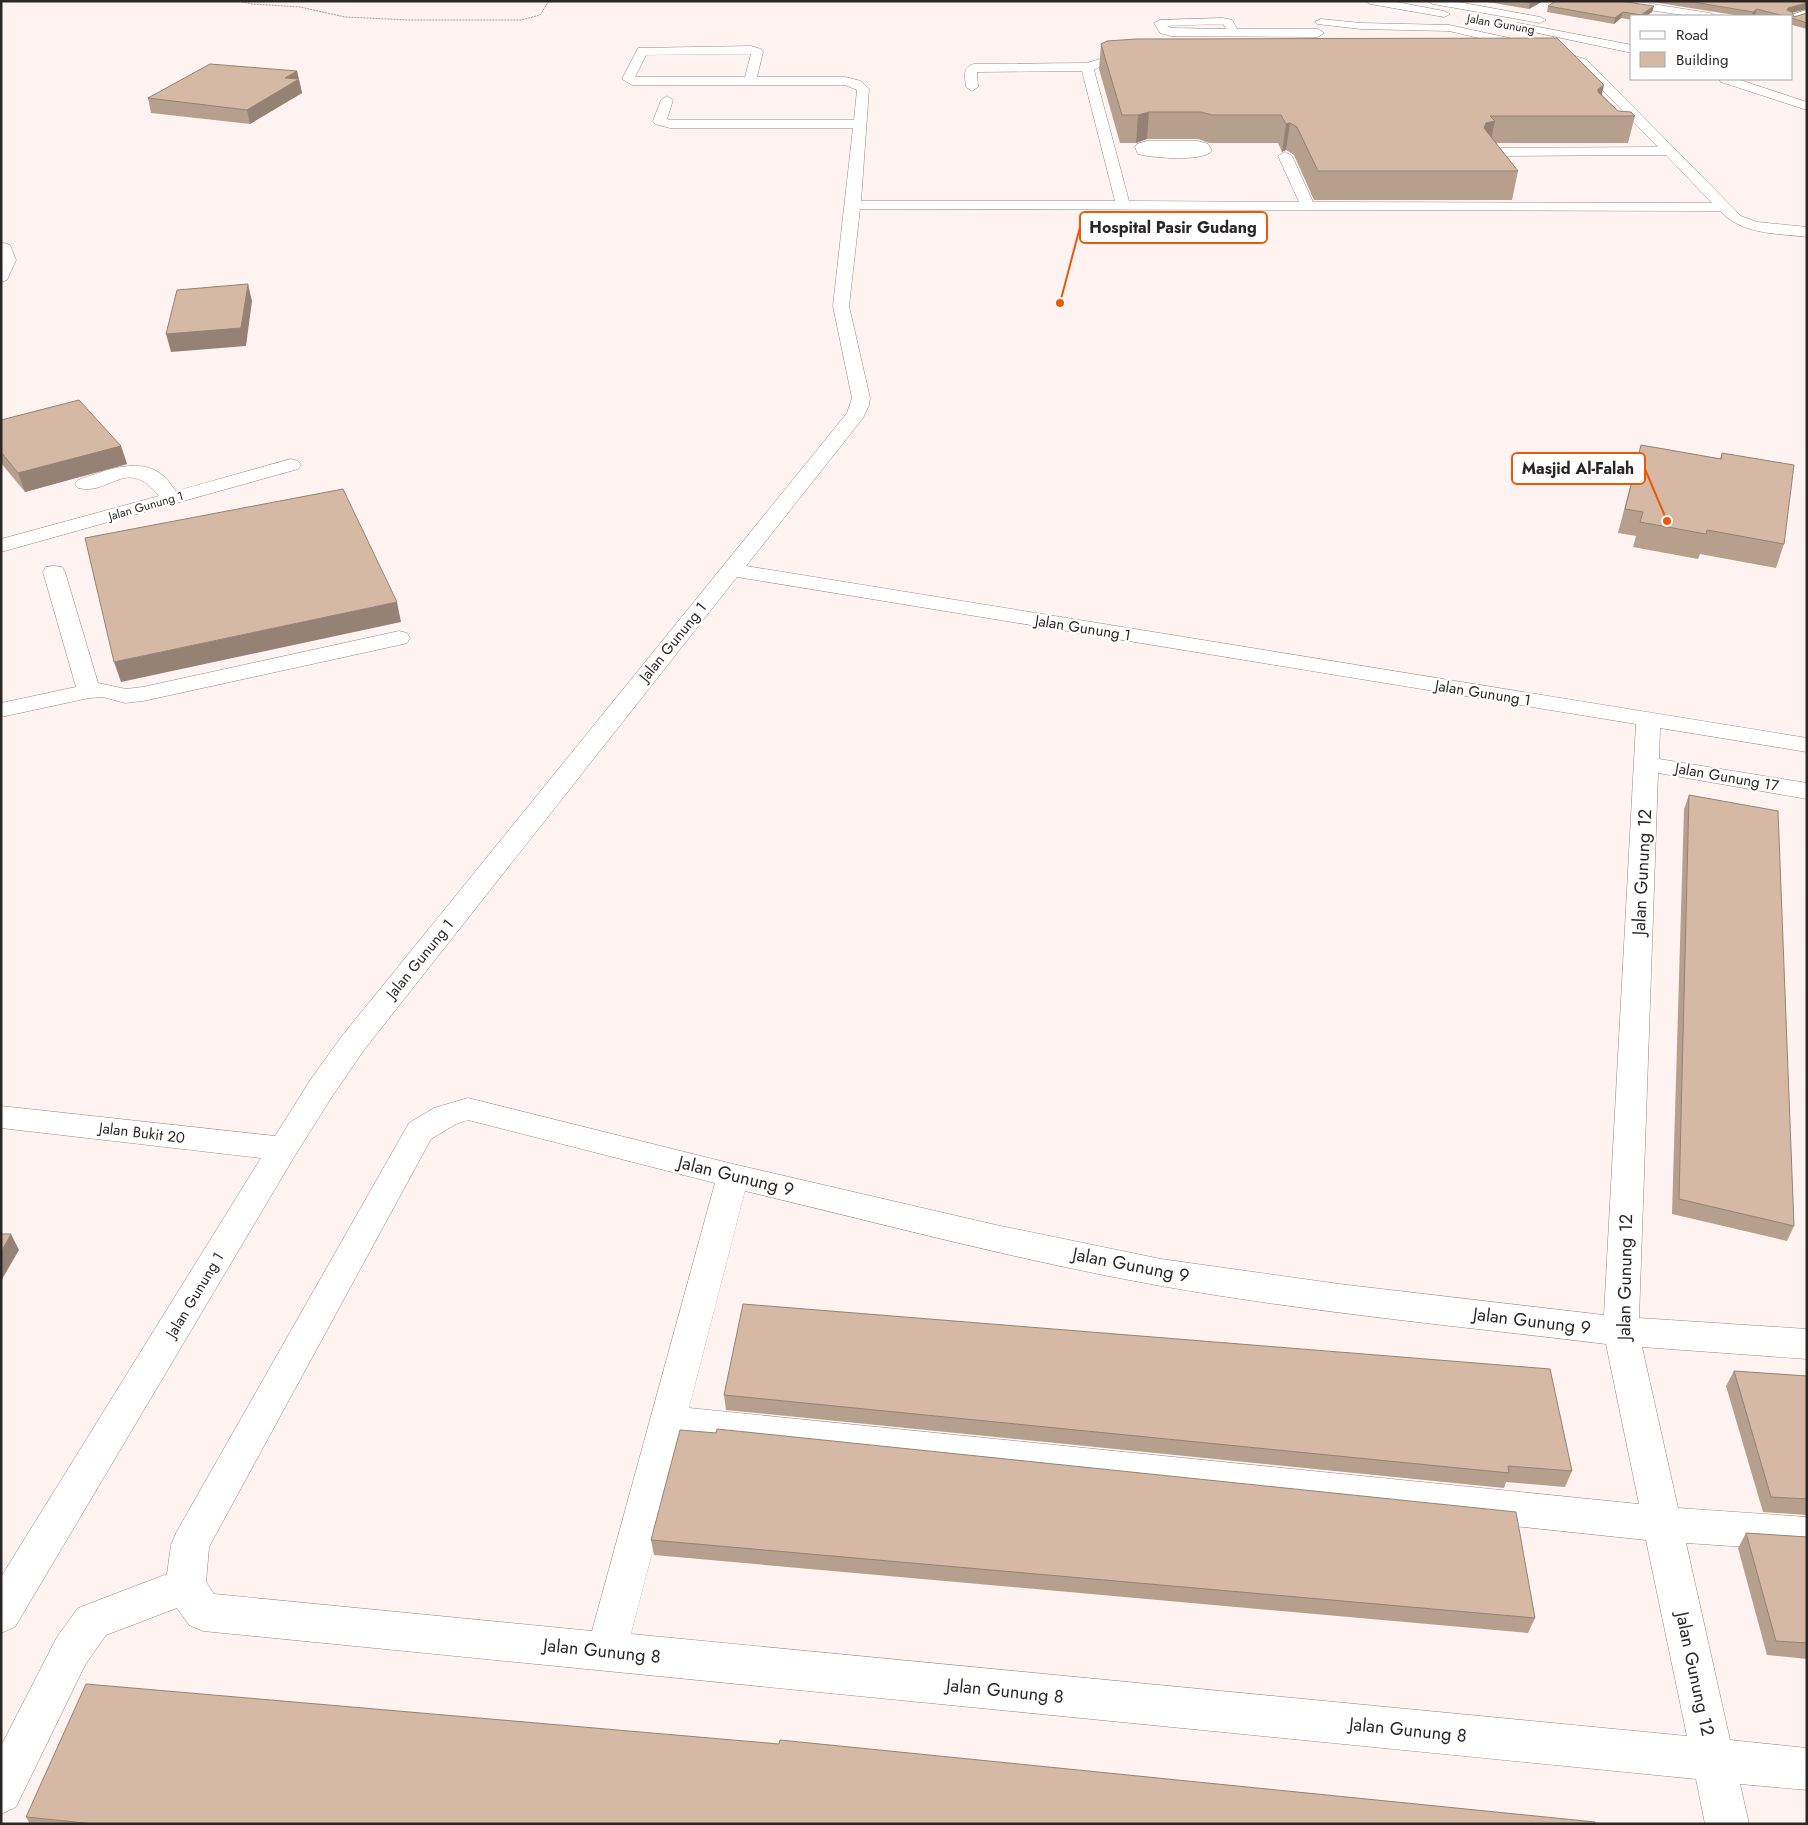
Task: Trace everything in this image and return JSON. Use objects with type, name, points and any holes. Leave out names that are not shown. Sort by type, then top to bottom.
[{"type":"street","name":"Jalan Gunung","points":[[1370,1],[1512,25],[1630,49]]},
{"type":"street","points":[[1433,1],[1630,38]]},
{"type":"street","points":[[1609,1],[1703,15]]},
{"type":"street","points":[[1319,27],[1352,10],[1374,2]]},
{"type":"street","points":[[1327,45],[1319,27],[1328,8]]},
{"type":"street","points":[[1512,25],[1541,9]]},
{"type":"street","points":[[1793,18],[1807,13]]},
{"type":"street","points":[[1233,32],[1228,22],[1223,21],[1160,23],[1164,31],[1167,32],[1233,32],[1361,26],[1449,28],[1542,49],[1566,57],[1589,68],[1736,219],[1746,224],[1807,232]]},
{"type":"street","points":[[1360,36],[1422,36],[1430,42]]},
{"type":"street","points":[[730,570],[850,422],[860,405],[841,306],[853,205],[863,89],[857,84],[845,81],[750,81],[632,81],[628,79],[642,51],[750,50],[757,52],[750,81]]},
{"type":"street","points":[[1519,57],[1566,57]]},
{"type":"street","points":[[972,87],[971,69],[974,68],[1088,67],[1106,61],[1153,58]]},
{"type":"street","points":[[1088,67],[1123,206]]},
{"type":"street","points":[[1728,80],[1807,106]]},
{"type":"street","points":[[667,100],[660,121],[665,123],[860,124]]},
{"type":"street","points":[[1612,115],[1635,115]]},
{"type":"street","points":[[1631,135],[1654,135]]},
{"type":"street","points":[[1109,149],[1142,149]]},
{"type":"street","points":[[1527,207],[1487,155],[1502,152],[1670,151]]},
{"type":"street","points":[[1285,156],[1308,206]]},
{"type":"street","points":[[1548,193],[1684,194]]},
{"type":"street","points":[[1592,193],[1604,207]]},
{"type":"street","points":[[853,205],[1725,207]]},
{"type":"street","points":[[1,277],[5,271],[5,253]]},
{"type":"street","name":"Jalan Gunung 1","points":[[1,546],[291,465]]},
{"type":"street","points":[[85,484],[124,473],[140,472],[151,476],[173,499]]},
{"type":"street","name":"Jalan Gunung 1","points":[[1,1614],[322,1087],[353,1043],[730,570],[1807,746]]},
{"type":"street","points":[[54,572],[89,691]]},
{"type":"street","points":[[1,710],[89,691],[104,690],[125,696],[143,694],[399,638]]},
{"type":"street","name":"Jalan Gunung 12","points":[[1648,719],[1621,1331],[1727,1824]]},
{"type":"street","name":"Jalan Gunung 17","points":[[1647,764],[1807,791]]},
{"type":"street","name":"Jalan Gunung 9","points":[[194,1599],[190,1545],[420,1132],[445,1116],[468,1108],[733,1176],[996,1238],[1161,1272],[1339,1298],[1621,1331],[1807,1344]]},
{"type":"street","name":"Jalan Bukit 20","points":[[1,1116],[283,1149]]},
{"type":"street","points":[[606,1652],[733,1176]]},
{"type":"street","points":[[667,1421],[1662,1524],[1807,1534]]},
{"type":"street","points":[[1,1792],[71,1651],[92,1621],[194,1599]]},
{"type":"street","name":"Jalan Gunung 8","points":[[194,1599],[606,1652],[1807,1769]]},
{"type":"path","points":[[239,1],[252,4],[300,6],[345,17],[408,20],[521,20],[540,15],[549,1]]},
{"type":"building","points":[[1556,1],[1620,1],[1654,6],[1641,15],[1623,12],[1615,18],[1548,6]]},
{"type":"building","points":[[1687,1],[1807,1],[1807,3],[1788,8],[1787,10],[1792,12],[1794,17],[1807,13],[1807,23],[1793,18],[1793,15],[1780,15],[1757,9],[1753,12]]},
{"type":"building","points":[[1557,38],[1604,85],[1598,89],[1598,92],[1618,111],[1631,112],[1635,116],[1490,116],[1495,121],[1486,123],[1484,128],[1518,171],[1318,171],[1297,127],[1290,123],[1286,124],[1281,115],[1212,115],[1201,112],[1149,112],[1138,115],[1122,115],[1101,44],[1107,41],[1136,39]]},
{"type":"building","points":[[210,64],[297,71],[285,78],[299,79],[247,110],[148,98]]},
{"type":"building","points":[[248,284],[241,328],[166,334],[177,290]]},
{"type":"building","points":[[79,400],[121,446],[18,473],[1,452],[1,420]]},
{"type":"building","points":[[1641,445],[1721,459],[1722,453],[1794,465],[1784,544],[1707,530],[1706,534],[1640,522],[1643,512],[1625,509]]},
{"type":"building","points":[[343,489],[397,602],[114,662],[85,538]]},
{"type":"building","points":[[1689,795],[1778,811],[1794,1226],[1679,1199]]},
{"type":"building","points":[[1,1234],[11,1234],[1,1252]]},
{"type":"building","points":[[743,1304],[1550,1369],[1572,1471],[1508,1466],[1509,1473],[724,1395]]},
{"type":"building","points":[[1734,1371],[1807,1376],[1807,1499],[1771,1497]]},
{"type":"building","points":[[717,1429],[1516,1512],[1535,1618],[651,1540],[680,1430],[716,1433]]},
{"type":"building","points":[[1746,1533],[1807,1537],[1807,1643],[1776,1641]]},
{"type":"building","points":[[86,1684],[779,1744],[780,1740],[1595,1822],[1596,1824],[95,1824],[26,1817]]},
{"type":"place","name":"Hospital Pasir Gudang","points":[[1060,303]]},
{"type":"place","name":"Masjid Al-Falah","points":[[1667,521]]}]
